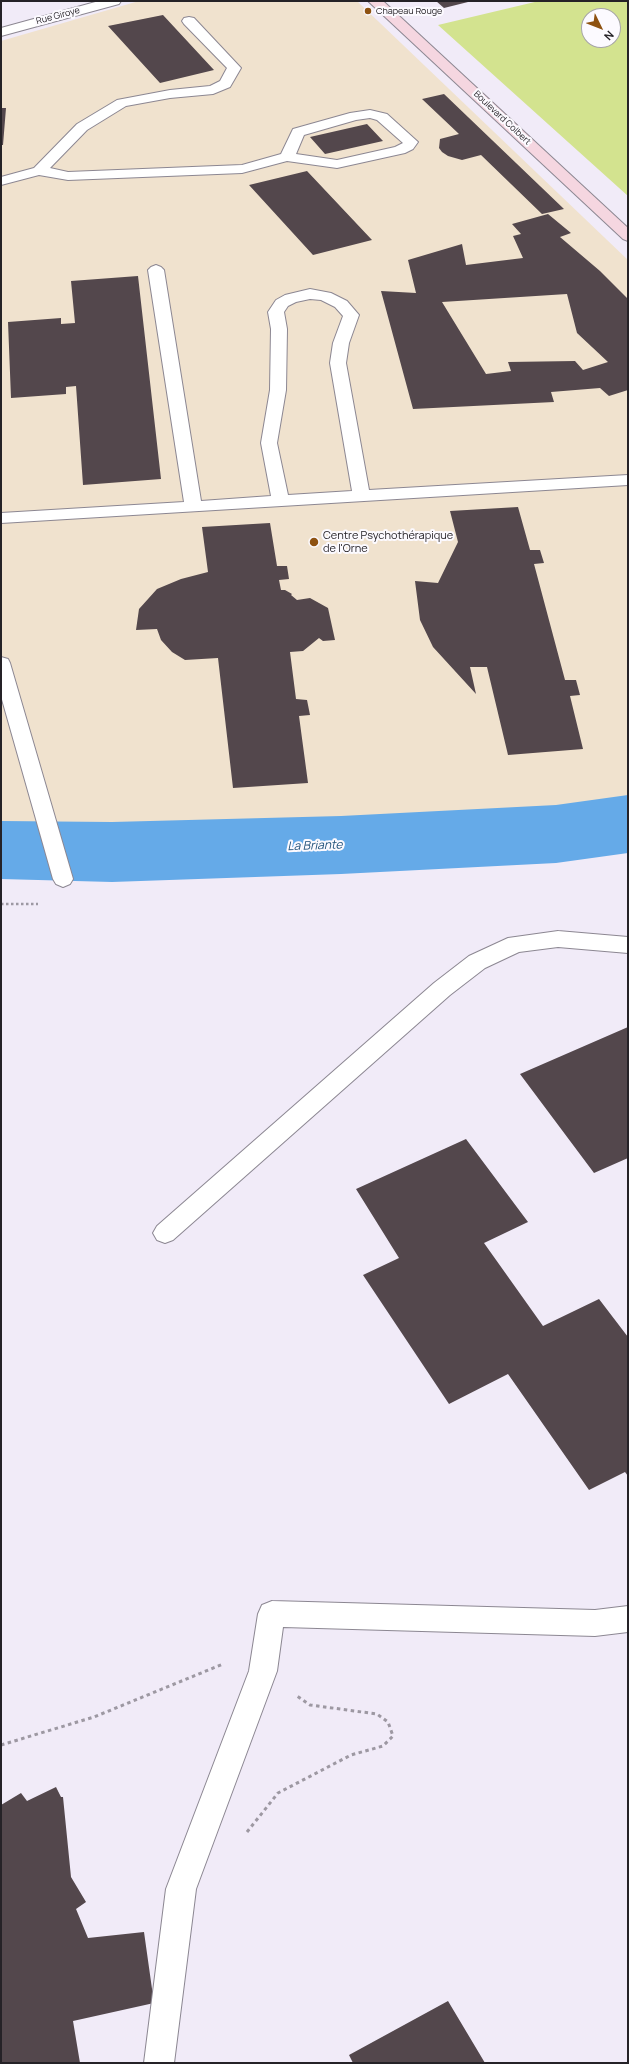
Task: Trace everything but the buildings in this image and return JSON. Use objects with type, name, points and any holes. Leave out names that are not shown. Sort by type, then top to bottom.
[{"type":"main road","name":"Boulevard Colbert","points":[[375,1],[628,236]]},
{"type":"street","name":"Rue Giroye","points":[[1,32],[114,1]]},
{"type":"street","points":[[39,171],[82,127],[122,103],[170,94],[214,90],[224,84],[234,68],[189,21]]},
{"type":"street","points":[[1,181],[39,171],[68,176],[242,169],[287,157],[337,164],[400,150],[408,146],[410,142],[382,117],[370,114],[355,116],[298,132],[287,157]]},
{"type":"street","points":[[156,270],[193,506]]},
{"type":"street","points":[[281,501],[270,443],[278,390],[279,329],[276,312],[282,303],[291,298],[310,294],[325,296],[342,304],[350,315],[340,343],[338,363],[360,496]]},
{"type":"street","points":[[1,518],[628,480]]},
{"type":"street","points":[[1,663],[63,879]]},
{"type":"street","points":[[165,1233],[442,990],[477,962],[516,944],[558,939],[628,945]]},
{"type":"street","points":[[158,2063],[181,1889],[265,1658],[272,1614],[595,1623],[628,1619]]},
{"type":"path","points":[[1,904],[40,904]]},
{"type":"path","points":[[1,1745],[94,1717],[265,1658],[310,1705],[377,1714],[388,1722],[393,1736],[383,1746],[351,1755],[278,1793],[246,1834]]},
{"type":"shaded area","name":"Centre Psychothérapique de l'Orne","points":[[139,1],[357,1],[628,260],[628,824],[556,834],[341,845],[112,852],[1,850],[1,41]]},
{"type":"green space","points":[[539,1],[628,1],[628,196],[438,25]]},
{"type":"waterway","name":"La Briante","points":[[1,850],[112,852],[341,845],[556,834],[628,824]]},
{"type":"place","name":"Chapeau Rouge","points":[[368,11]]},
{"type":"place","name":"Centre Psychothérapique de l'Orne","points":[[314,542]]}]
